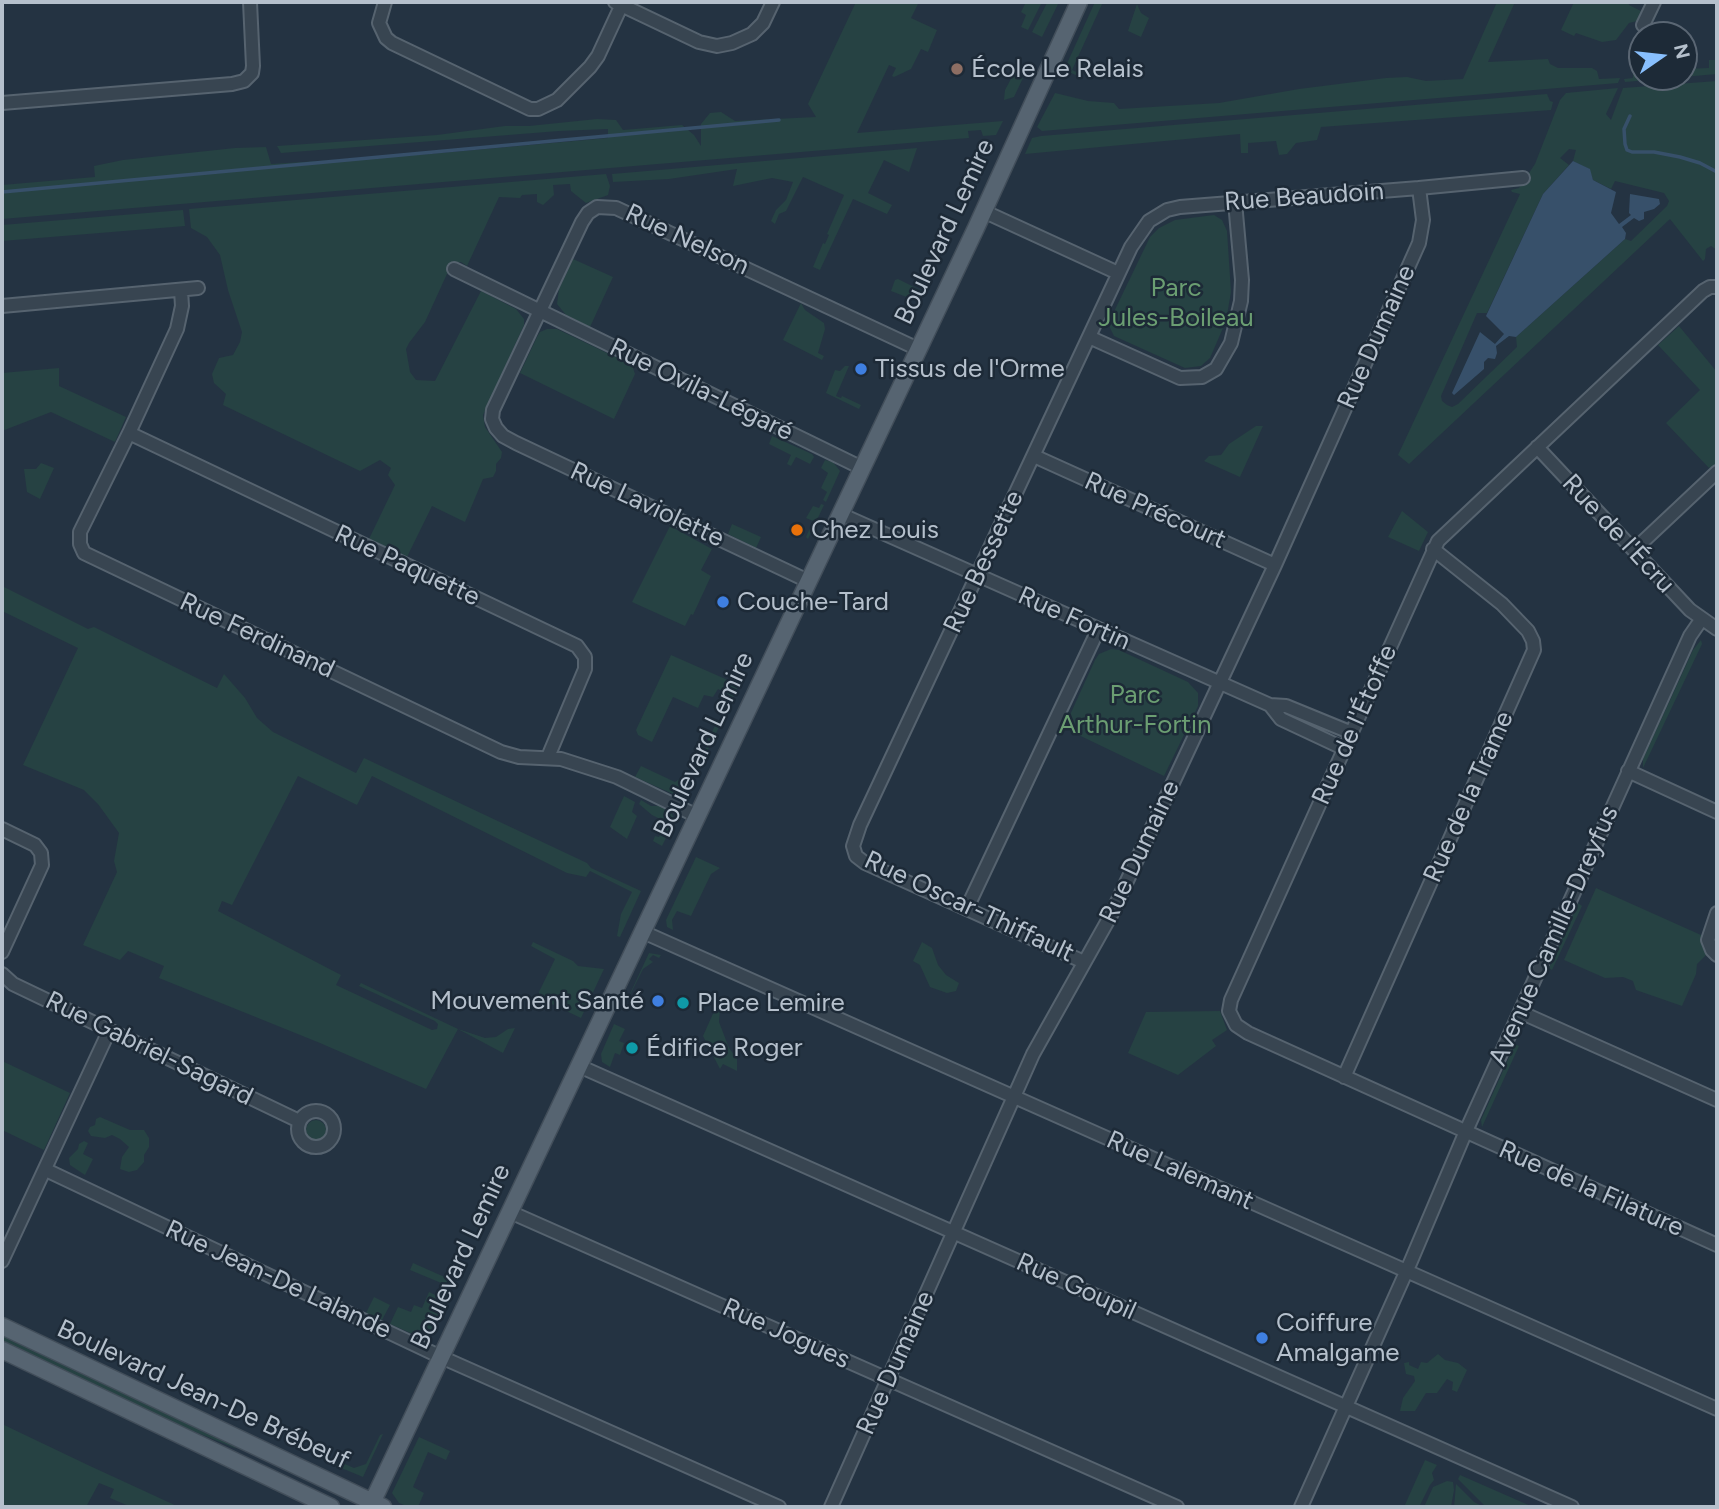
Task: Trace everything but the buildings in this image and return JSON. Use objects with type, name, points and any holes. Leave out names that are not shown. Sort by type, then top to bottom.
[{"type":"main road","name":"Boulevard Lemire","points":[[375,1505],[441,1357],[862,468],[1079,2]]},
{"type":"main road","name":"Boulevard Jean-De Brébeuf","points":[[2,1326],[375,1505]]},
{"type":"main road","name":"Boulevard Jean-De Brébeuf","points":[[2,1350],[331,1507]]},
{"type":"street","points":[[2,103],[232,84],[248,78],[253,66],[250,2]]},
{"type":"street","points":[[385,2],[379,23],[386,38],[392,43],[530,109],[538,109],[557,100],[590,67],[598,56],[620,3],[699,42],[722,46],[739,41],[755,31],[763,23],[773,2]]},
{"type":"street","points":[[1645,21],[1654,2]]},
{"type":"street","name":"Rue Beaudoin","points":[[1118,273],[1140,232],[1154,217],[1174,208],[1523,178]]},
{"type":"street","name":"Rue Dumaine","points":[[831,1507],[1049,1021],[1111,915],[1275,565],[1419,243],[1423,220],[1419,188]]},
{"type":"street","points":[[1089,337],[1180,378],[1202,377],[1216,369],[1231,343],[1241,301],[1242,280],[1235,202]]},
{"type":"street","name":"Rue Nelson","points":[[493,422],[493,410],[584,219],[597,207],[610,206],[719,254],[918,349]]},
{"type":"street","points":[[983,211],[1118,273]]},
{"type":"street","name":"Rue Ovila-Légaré","points":[[454,269],[862,468]]},
{"type":"street","name":"Rue Bessette","points":[[854,852],[860,825],[1118,273]]},
{"type":"street","name":"Rue de l'Étoffe","points":[[1465,1132],[1248,1033],[1236,1025],[1229,1011],[1231,1000],[1433,549],[1443,535],[1703,291],[1717,287]]},
{"type":"street","points":[[2,306],[198,288]]},
{"type":"street","name":"Rue Ferdinand","points":[[181,290],[182,306],[177,329],[80,532],[80,544],[87,555],[501,752],[519,757],[548,757],[617,777],[697,816]]},
{"type":"street","name":"Rue Laviolette","points":[[493,422],[500,434],[507,438],[808,580]]},
{"type":"street","name":"Rue Paquette","points":[[129,433],[580,649],[586,659],[585,670],[548,757]]},
{"type":"street","name":"Rue de l'Écru","points":[[1537,447],[1701,620]]},
{"type":"street","name":"Rue Précourt","points":[[1034,456],[1275,565]]},
{"type":"street","points":[[1634,550],[1717,472]]},
{"type":"street","name":"Rue Fortin","points":[[840,514],[1220,684],[1270,705],[1292,709],[1352,733]]},
{"type":"street","name":"Rue de la Trame","points":[[1343,1077],[1534,650],[1528,631],[1502,604],[1433,549]]},
{"type":"street","points":[[1701,620],[1717,629]]},
{"type":"street","name":"Avenue Camille-Dreyfus","points":[[1301,1507],[1465,1132],[1690,636],[1701,620]]},
{"type":"street","points":[[967,908],[1098,630]]},
{"type":"street","name":"Rue Fortin","points":[[1270,705],[1281,719],[1345,749]]},
{"type":"street","points":[[1628,771],[1717,812]]},
{"type":"street","points":[[2,829],[35,845],[43,861],[2,952]]},
{"type":"street","name":"Rue Oscar-Thiffault","points":[[854,852],[865,863],[1084,962]]},
{"type":"street","points":[[1717,914],[1708,940],[1717,955]]},
{"type":"street","name":"Rue Lalemant","points":[[642,932],[1717,1409]]},
{"type":"street","name":"Rue Gabriel-Sagard","points":[[2,974],[13,984],[299,1121]]},
{"type":"street","points":[[1520,1012],[1717,1100]]},
{"type":"street","points":[[2,1261],[109,1031]]},
{"type":"street","name":"Rue Goupil","points":[[579,1066],[1572,1507]]},
{"type":"street","name":"Rue de la Filature","points":[[1465,1132],[1717,1245]]},
{"type":"street","name":"Rue Jean-De Lalande","points":[[46,1170],[441,1357],[779,1507]]},
{"type":"street","name":"Rue Jogues","points":[[510,1212],[1177,1507]]},
{"type":"green space","points":[[856,2],[919,2],[911,18],[937,30],[928,52],[921,49],[911,69],[894,77],[892,76],[896,68],[889,65],[857,133],[1003,121],[996,135],[983,136],[981,130],[968,131],[969,138],[2,219],[2,185],[95,177],[94,166],[123,160],[266,147],[271,164],[429,154],[608,138],[608,129],[281,153],[277,146],[437,135],[505,126],[597,119],[616,120],[623,130],[682,125],[694,135],[701,146],[701,124],[710,113],[721,112],[735,121],[816,117],[808,104]]},
{"type":"green space","points":[[1026,2],[1042,2],[1028,30],[1021,27],[1026,15],[1021,12]]},
{"type":"green space","points":[[1045,2],[1059,2],[1042,37],[1032,32],[1047,3]]},
{"type":"green space","points":[[1095,2],[1103,2],[1072,70],[1079,73],[1078,76],[1064,70]]},
{"type":"green space","points":[[1497,2],[1515,2],[1488,62],[1548,59],[1550,64],[1558,68],[1592,68],[1597,71],[1599,79],[1620,78],[1618,83],[1042,131],[1037,127],[1055,93],[1088,101],[1114,103],[1119,109],[1219,103],[1386,78],[1407,77],[1426,81],[1463,79]]},
{"type":"green space","points":[[1574,2],[1628,2],[1641,11],[1637,21],[1628,21],[1616,40],[1602,42],[1576,33],[1574,36],[1561,30]]},
{"type":"green space","points":[[1137,4],[1141,13],[1149,18],[1141,37],[1128,31]]},
{"type":"green space","points":[[1709,60],[1717,60],[1717,74],[1698,76],[1698,68],[1709,68]]},
{"type":"green space","points":[[1013,75],[1023,78],[1014,97],[1004,100],[1005,90]]},
{"type":"green space","points":[[1717,81],[1717,250],[1711,246],[1706,249],[1703,261],[1670,219],[1409,464],[1398,455],[1520,194],[1511,190],[1519,188],[1535,164],[1560,100],[1566,93],[1618,88],[1606,114],[1611,120],[1623,88],[1628,88],[1628,91],[1698,91],[1698,82]],"holes":[[[1569,149],[1576,150],[1573,161],[1589,169],[1593,180],[1611,189],[1615,181],[1664,193],[1669,201],[1667,206],[1631,241],[1625,239],[1516,337],[1517,347],[1458,404],[1452,407],[1447,405],[1441,396],[1477,313],[1487,313],[1543,194],[1569,165],[1560,158]]]},
{"type":"green space","points":[[1547,94],[1553,102],[1551,110],[1321,127],[1317,140],[1296,143],[1287,154],[1279,155],[1276,141],[1248,143],[1248,153],[1241,153],[1240,134],[1025,154],[1032,138],[1041,136]]},
{"type":"green space","points":[[917,148],[909,172],[884,160],[868,193],[892,205],[887,214],[853,199],[820,270],[813,267],[844,195],[803,177],[786,211],[779,214],[775,224],[771,221],[776,210],[786,200],[793,182],[772,178],[733,186],[737,169],[669,179],[613,182],[612,174]]},
{"type":"green space","points":[[606,174],[610,186],[608,195],[586,203],[571,191],[570,184],[553,185],[554,195],[543,205],[537,202],[537,194],[522,195],[520,198],[499,197],[467,266],[461,262],[452,263],[425,322],[409,343],[406,349],[410,372],[416,380],[435,381],[481,291],[516,309],[524,319],[524,325],[483,415],[485,427],[502,452],[496,464],[496,471],[493,477],[483,479],[465,522],[432,506],[407,557],[369,539],[395,485],[388,475],[391,468],[380,460],[360,471],[223,405],[226,394],[214,383],[212,374],[219,358],[233,355],[242,332],[220,255],[207,237],[191,228],[189,209]]},
{"type":"green space","points":[[183,210],[185,226],[2,241],[2,225]]},
{"type":"green space","name":"Parc Jules-Boileau","points":[[1214,215],[1222,220],[1227,231],[1231,292],[1226,321],[1210,358],[1201,366],[1185,368],[1114,336],[1110,320],[1150,237],[1159,228],[1175,220]]},
{"type":"green space","points":[[573,259],[613,277],[590,327],[566,315],[557,304],[559,289]]},
{"type":"green space","points":[[898,279],[924,292],[911,320],[909,319],[917,301],[891,291]]},
{"type":"green space","points":[[801,303],[805,310],[824,323],[825,329],[818,353],[824,356],[822,360],[783,340]]},
{"type":"green space","points":[[1679,326],[1717,372],[1717,464],[1709,468],[1666,423],[1700,390],[1658,345]]},
{"type":"green space","points":[[557,329],[632,365],[635,374],[614,419],[520,373],[540,332]]},
{"type":"green space","points":[[849,366],[836,396],[861,405],[859,409],[826,393],[835,370],[840,371]]},
{"type":"green space","points":[[59,368],[59,386],[126,417],[115,442],[51,412],[2,431],[2,373]]},
{"type":"green space","points":[[1256,426],[1263,426],[1240,477],[1204,461],[1209,456],[1221,455],[1229,444]]},
{"type":"green space","points":[[772,436],[812,454],[814,457],[810,464],[796,457],[791,466],[787,464],[791,455],[769,444]]},
{"type":"green space","points":[[825,460],[833,462],[840,471],[826,502],[823,500],[827,492],[821,488],[828,473],[821,468]]},
{"type":"green space","points":[[41,463],[54,468],[40,499],[27,492],[24,469],[36,469]]},
{"type":"green space","points":[[821,504],[824,505],[808,539],[806,537],[813,521],[806,518],[813,506],[819,508]]},
{"type":"green space","points":[[1402,511],[1428,532],[1419,551],[1388,537]]},
{"type":"green space","points":[[732,524],[761,537],[756,548],[728,534]]},
{"type":"green space","points":[[670,526],[712,549],[701,570],[711,576],[685,626],[632,602]]},
{"type":"green space","points":[[2,586],[88,629],[94,627],[217,688],[224,674],[245,698],[257,718],[273,732],[356,773],[364,758],[641,891],[620,937],[617,936],[621,914],[632,892],[590,871],[586,877],[567,873],[372,776],[357,805],[298,776],[232,905],[222,901],[218,911],[341,975],[336,985],[432,1030],[437,1029],[438,1024],[435,1021],[359,986],[361,983],[458,1029],[426,1089],[159,978],[164,966],[128,951],[120,960],[83,945],[117,872],[114,861],[119,833],[84,790],[23,765],[78,648],[2,611]]},
{"type":"green space","points":[[1701,640],[1702,644],[1643,768],[1643,759],[1693,650]]},
{"type":"green space","name":"Parc Arthur-Fortin","points":[[1111,649],[1119,650],[1188,682],[1198,693],[1198,706],[1164,776],[1064,728],[1095,660],[1099,654]]},
{"type":"green space","points":[[671,655],[739,685],[727,710],[723,707],[729,695],[718,689],[713,697],[704,695],[698,708],[673,697],[652,742],[638,735],[636,730]]},
{"type":"green space","points":[[716,724],[720,725],[686,795],[673,794],[635,777],[641,766],[675,782],[693,770],[702,758],[703,749],[708,744],[706,743]]},
{"type":"green space","points":[[624,796],[635,802],[632,812],[637,816],[627,839],[610,827]]},
{"type":"green space","points":[[641,800],[651,806],[661,806],[672,814],[675,820],[662,846],[653,841],[655,836],[659,837],[666,822],[639,804]]},
{"type":"green space","points":[[696,857],[720,868],[711,874],[691,916],[677,911],[672,920],[673,930],[667,927],[666,920]]},
{"type":"green space","points":[[1596,888],[1701,935],[1706,955],[1697,964],[1696,974],[1682,1006],[1636,990],[1633,981],[1623,977],[1605,978],[1564,960]]},
{"type":"green space","points":[[1578,903],[1582,906],[1552,970],[1549,968]]},
{"type":"green space","points":[[533,942],[578,966],[604,969],[581,1018],[539,998],[539,992],[555,959],[531,946]]},
{"type":"green space","points":[[922,942],[932,948],[938,965],[946,975],[959,983],[956,991],[947,993],[930,987],[920,965],[913,961]]},
{"type":"green space","points":[[649,953],[661,955],[659,958],[653,955],[649,959],[653,962],[643,969],[622,1011]]},
{"type":"green space","points":[[716,1007],[720,1009],[719,1022],[729,1048],[737,1059],[737,1071],[723,1064],[720,1069],[703,1036]]},
{"type":"green space","points":[[1220,1011],[1227,1030],[1212,1040],[1216,1046],[1178,1075],[1128,1053],[1146,1012]]},
{"type":"green space","points":[[614,1024],[625,1029],[619,1041],[624,1043],[620,1055],[615,1053],[610,1067],[602,1062],[601,1054]]},
{"type":"green space","points":[[515,1028],[503,1053],[458,1029],[485,1038],[496,1037]]},
{"type":"green space","points":[[1515,1044],[1519,1046],[1482,1127],[1481,1120]]},
{"type":"green space","points":[[2,1061],[70,1093],[44,1150],[2,1130]]},
{"type":"green space","points":[[100,1117],[130,1130],[144,1130],[149,1138],[149,1147],[144,1155],[144,1162],[137,1170],[129,1172],[120,1169],[122,1157],[129,1147],[120,1139],[112,1135],[105,1138],[91,1136],[88,1131]]},
{"type":"green space","points":[[316,1120],[323,1123],[326,1130],[323,1137],[316,1140],[309,1137],[306,1130],[309,1123]]},
{"type":"green space","points":[[84,1141],[88,1143],[83,1154],[93,1159],[85,1175],[70,1165],[69,1158]]},
{"type":"green space","points":[[413,1263],[449,1279],[446,1285],[410,1270]]},
{"type":"green space","points":[[429,1292],[448,1301],[431,1336],[415,1335],[390,1324],[398,1307],[411,1312],[414,1305],[422,1308]]},
{"type":"green space","points":[[374,1297],[390,1305],[382,1320],[366,1313]]},
{"type":"green space","points":[[2,1335],[237,1446],[235,1448],[168,1421],[2,1343]]},
{"type":"green space","points":[[1438,1354],[1467,1370],[1457,1392],[1452,1390],[1453,1382],[1447,1379],[1437,1393],[1426,1393],[1415,1411],[1400,1411],[1403,1398],[1415,1381],[1414,1376],[1406,1374],[1404,1363],[1409,1362],[1409,1365],[1418,1369],[1421,1362],[1427,1363]]},
{"type":"green space","points":[[2,1424],[179,1507],[131,1507],[110,1498],[114,1489],[99,1483],[86,1507],[2,1507]]},
{"type":"green space","points":[[383,1434],[363,1477],[327,1462],[331,1458],[354,1468],[366,1464],[380,1435]]},
{"type":"green space","points":[[419,1437],[450,1451],[446,1460],[428,1452],[413,1487],[424,1493],[418,1507],[409,1507],[399,1503],[392,1493]]},
{"type":"green space","points":[[1425,1460],[1437,1465],[1432,1473],[1434,1480],[1419,1507],[1404,1507]]},
{"type":"green space","points":[[1460,1475],[1533,1507],[1484,1505],[1458,1479]]},
{"type":"green space","points":[[1447,1481],[1453,1482],[1451,1507],[1424,1507],[1433,1487]]},
{"type":"green space","points":[[1456,1484],[1474,1502],[1484,1507],[1454,1507]]},
{"type":"water","points":[[1573,161],[1590,169],[1593,180],[1616,192],[1611,213],[1619,224],[1631,215],[1630,194],[1659,199],[1660,204],[1644,212],[1644,219],[1639,221],[1634,218],[1622,227],[1626,233],[1625,239],[1516,337],[1509,336],[1496,346],[1495,359],[1488,358],[1484,362],[1484,369],[1454,395],[1452,393],[1480,332],[1495,344],[1504,334],[1486,316],[1543,194]]},
{"type":"waterway","points":[[1630,116],[1624,129],[1627,150],[1680,157],[1717,172]]},
{"type":"waterway","points":[[2,192],[779,120]]},
{"type":"place","name":"École Le Relais","points":[[957,69]]},
{"type":"place","name":"Tissus de l'Orme","points":[[861,369]]},
{"type":"place","name":"Chez Louis","points":[[797,530]]},
{"type":"place","name":"Couche-Tard","points":[[723,602]]},
{"type":"place","name":"Mouvement Santé","points":[[658,1001]]},
{"type":"place","name":"Place Lemire","points":[[683,1003]]},
{"type":"place","name":"Édifice Roger","points":[[632,1048]]},
{"type":"place","name":"Coiffure Amalgame","points":[[1262,1338]]}]
